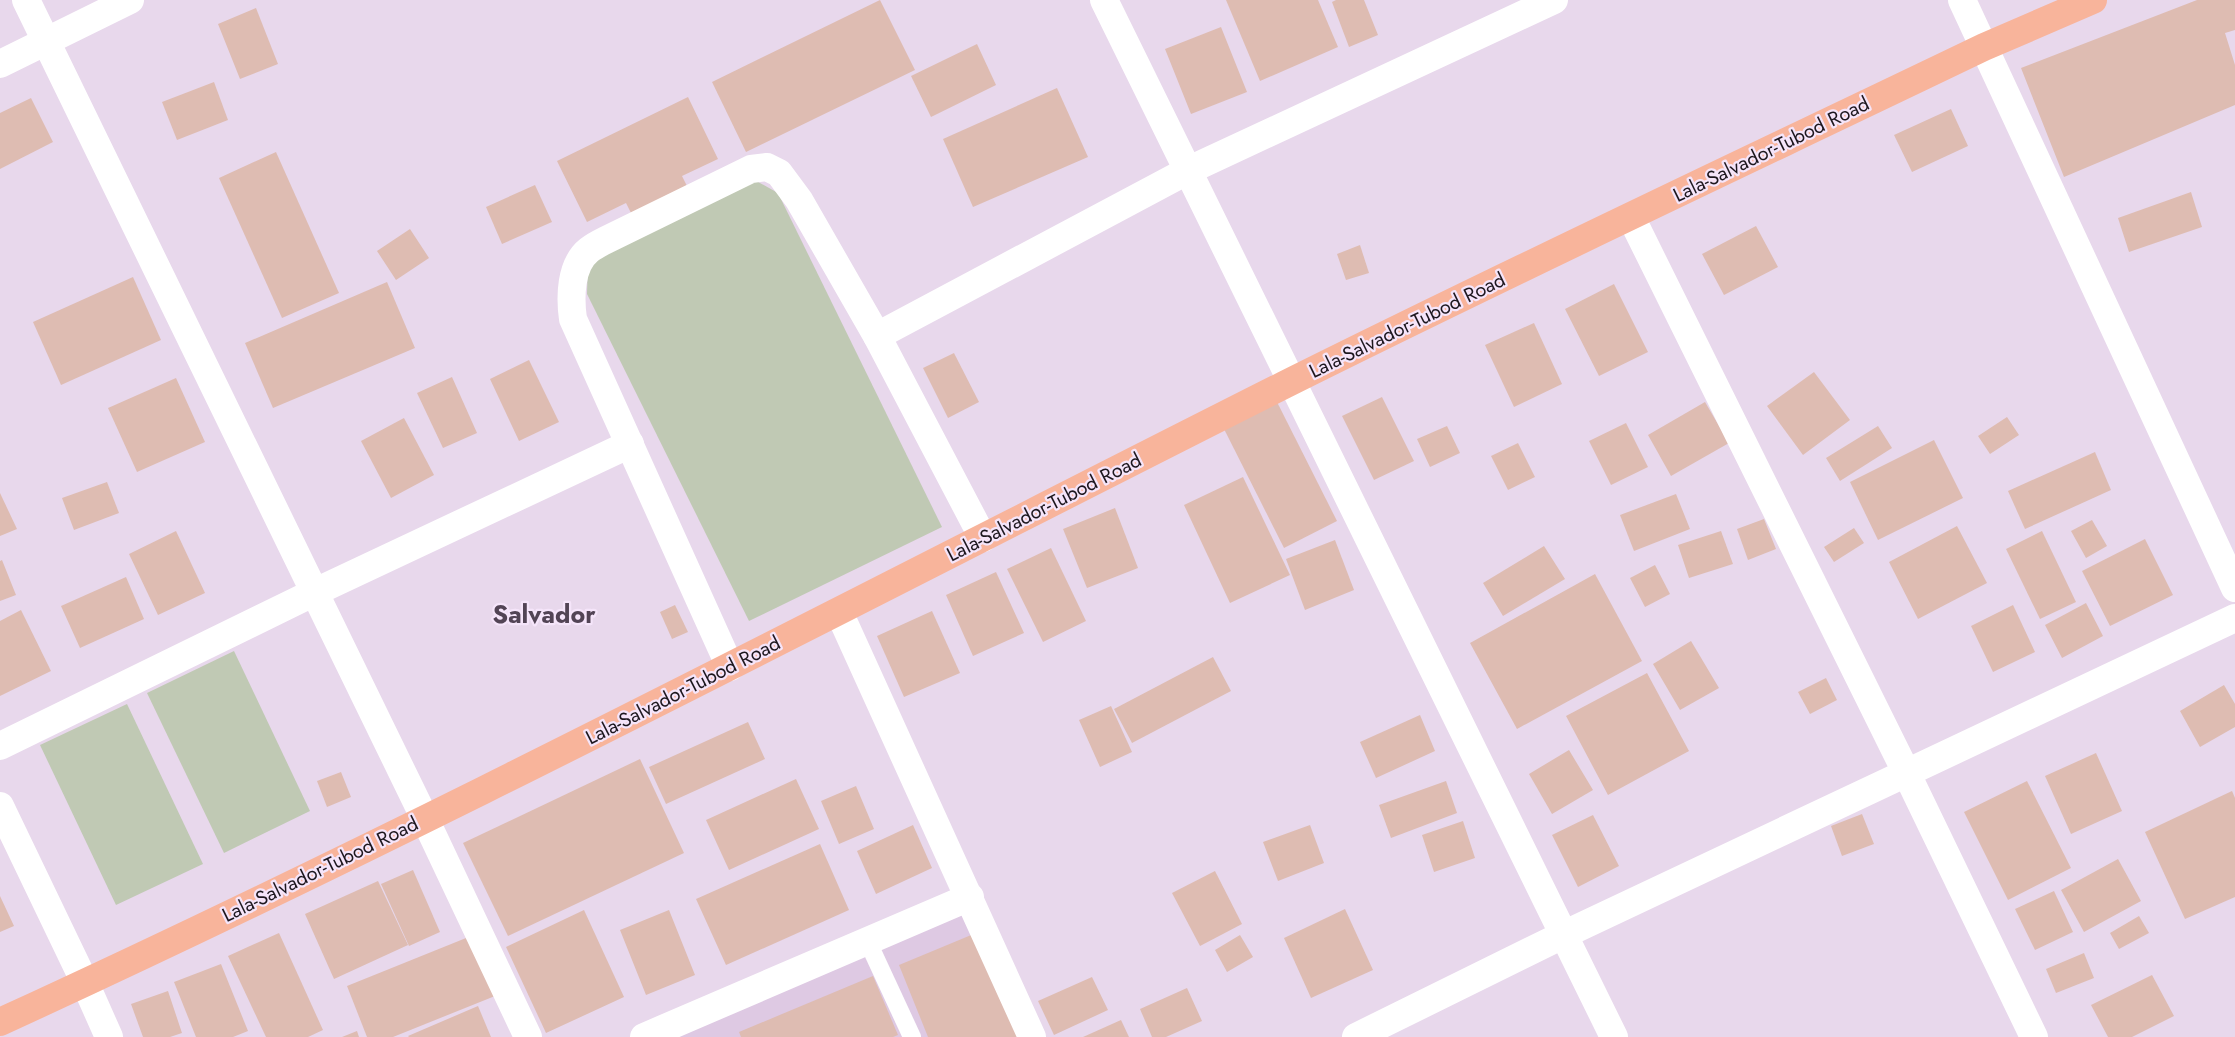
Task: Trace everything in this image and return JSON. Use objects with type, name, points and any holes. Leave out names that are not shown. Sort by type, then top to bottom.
[{"type":"main road","name":"Lala-Salvador-Tubod Road","points":[[0,1022],[425,819],[839,612],[1291,382],[1984,46],[2093,0]]},
{"type":"street","points":[[26,0],[313,593],[425,819],[528,1037]]},
{"type":"street","points":[[0,64],[130,0]]},
{"type":"street","points":[[1104,0],[1614,1037]]},
{"type":"street","points":[[877,336],[1187,172],[1525,6],[1554,0]]},
{"type":"street","points":[[1962,0],[2235,588]]},
{"type":"street","points":[[730,667],[573,318],[570,299],[579,264],[587,251],[606,240],[751,169],[767,166],[780,173],[788,182],[877,336],[983,538]]},
{"type":"street","points":[[1631,217],[1906,772],[2034,1037]]},
{"type":"street","points":[[0,746],[313,593],[630,444]]},
{"type":"street","points":[[839,612],[1032,1037]]},
{"type":"street","points":[[1356,1037],[1563,935],[2235,618]]},
{"type":"street","points":[[0,806],[109,1037]]},
{"type":"street","points":[[644,1037],[970,897]]},
{"type":"lane","points":[[868,942],[912,1037]]},
{"type":"shaded area","points":[[965,902],[1022,1037],[653,1037]]},
{"type":"green space","points":[[751,178],[778,193],[942,527],[749,621],[587,294],[588,259]]},
{"type":"green space","points":[[234,651],[310,811],[224,853],[147,693]]},
{"type":"green space","points":[[127,704],[203,864],[116,905],[40,745]]},
{"type":"building","points":[[880,0],[915,70],[746,152],[712,82]]},
{"type":"building","points":[[1226,0],[1318,0],[1338,47],[1260,81]]},
{"type":"building","points":[[1336,0],[1364,0],[1378,35],[1349,47],[1332,2]]},
{"type":"building","points":[[2197,0],[2235,0],[2235,30],[2225,33],[2235,65],[2235,105],[2064,177],[2021,68]]},
{"type":"building","points":[[256,8],[278,64],[240,79],[218,24]]},
{"type":"building","points":[[1221,27],[1247,92],[1191,114],[1165,49]]},
{"type":"building","points":[[977,44],[996,85],[931,117],[911,76]]},
{"type":"building","points":[[214,82],[228,120],[177,140],[162,102]]},
{"type":"building","points":[[1057,88],[1088,157],[973,207],[943,139]]},
{"type":"building","points":[[688,97],[718,159],[682,176],[690,192],[634,219],[626,203],[587,222],[557,161]]},
{"type":"building","points":[[31,98],[53,142],[0,169],[0,113]]},
{"type":"building","points":[[1951,109],[1968,146],[1912,172],[1894,135]]},
{"type":"building","points":[[276,152],[339,293],[282,318],[219,178]]},
{"type":"building","points":[[535,185],[552,222],[502,244],[486,207]]},
{"type":"building","points":[[2191,192],[2202,227],[2129,252],[2118,218]]},
{"type":"building","points":[[1756,226],[1778,267],[1724,295],[1702,254]]},
{"type":"building","points":[[410,229],[429,258],[396,280],[377,251]]},
{"type":"building","points":[[1360,245],[1369,273],[1346,280],[1337,254]]},
{"type":"building","points":[[133,277],[161,340],[61,385],[33,322]]},
{"type":"building","points":[[387,282],[415,348],[273,408],[245,343]]},
{"type":"building","points":[[1614,284],[1648,352],[1599,376],[1565,309]]},
{"type":"building","points":[[1534,323],[1562,384],[1514,407],[1485,345]]},
{"type":"building","points":[[954,353],[979,402],[948,418],[923,368]]},
{"type":"building","points":[[529,360],[559,422],[519,441],[490,379]]},
{"type":"building","points":[[1814,372],[1850,420],[1803,455],[1767,406]]},
{"type":"building","points":[[452,377],[477,433],[443,448],[417,393]]},
{"type":"building","points":[[176,378],[205,442],[137,472],[108,408]]},
{"type":"building","points":[[1382,397],[1414,461],[1374,480],[1342,416]]},
{"type":"building","points":[[1275,398],[1337,521],[1284,548],[1222,425]]},
{"type":"building","points":[[1705,402],[1729,443],[1671,476],[1648,435]]},
{"type":"building","points":[[2007,417],[2019,435],[1990,454],[1978,436]]},
{"type":"building","points":[[404,418],[434,475],[391,498],[361,441]]},
{"type":"building","points":[[1626,423],[1648,467],[1611,485],[1589,441]]},
{"type":"building","points":[[1447,426],[1460,453],[1430,467],[1417,439]]},
{"type":"building","points":[[1878,426],[1892,448],[1840,481],[1826,458]]},
{"type":"building","points":[[1934,440],[1963,498],[1878,540],[1850,482]]},
{"type":"building","points":[[1518,443],[1535,477],[1508,490],[1491,456]]},
{"type":"building","points":[[2095,452],[2111,490],[2025,529],[2008,491]]},
{"type":"building","points":[[1243,477],[1290,575],[1230,603],[1184,505]]},
{"type":"building","points":[[107,482],[119,513],[74,530],[62,498]]},
{"type":"building","points":[[0,493],[17,529],[0,536]]},
{"type":"building","points":[[1676,494],[1690,529],[1634,551],[1620,515]]},
{"type":"building","points":[[1115,508],[1138,568],[1087,588],[1063,529]]},
{"type":"building","points":[[1764,519],[1776,549],[1748,560],[1737,529]]},
{"type":"building","points":[[2092,520],[2107,546],[2086,558],[2071,531]]},
{"type":"building","points":[[1957,526],[1987,583],[1918,619],[1889,562]]},
{"type":"building","points":[[1854,528],[1864,543],[1834,562],[1824,547]]},
{"type":"building","points":[[176,531],[205,593],[158,615],[129,554]]},
{"type":"building","points":[[1721,531],[1733,564],[1689,578],[1678,545]]},
{"type":"building","points":[[2042,531],[2076,602],[2040,619],[2006,549]]},
{"type":"building","points":[[2145,539],[2173,595],[2110,626],[2082,571]]},
{"type":"building","points":[[1335,540],[1354,590],[1305,610],[1286,559]]},
{"type":"building","points":[[1544,546],[1565,579],[1503,616],[1483,583]]},
{"type":"building","points":[[1051,548],[1086,621],[1043,642],[1007,569]]},
{"type":"building","points":[[2,560],[16,595],[0,601],[0,561]]},
{"type":"building","points":[[1655,565],[1670,594],[1645,607],[1630,578]]},
{"type":"building","points":[[996,572],[1024,633],[973,656],[946,595]]},
{"type":"building","points":[[1595,574],[1642,661],[1517,729],[1470,643]]},
{"type":"building","points":[[126,577],[144,619],[80,648],[61,606]]},
{"type":"building","points":[[2086,603],[2103,636],[2062,658],[2045,625]]},
{"type":"building","points":[[675,605],[688,632],[672,639],[660,612]]},
{"type":"building","points":[[2013,605],[2035,652],[1993,672],[1971,626]]},
{"type":"building","points":[[21,610],[51,671],[0,696],[0,621]]},
{"type":"building","points":[[932,611],[960,673],[904,697],[877,636]]},
{"type":"building","points":[[1691,641],[1719,688],[1680,710],[1653,664]]},
{"type":"building","points":[[1213,657],[1231,691],[1132,743],[1114,709]]},
{"type":"building","points":[[1647,673],[1689,751],[1608,795],[1566,716]]},
{"type":"building","points":[[1826,678],[1837,700],[1810,714],[1798,692]]},
{"type":"building","points":[[2224,685],[2235,704],[2235,727],[2200,747],[2180,711]]},
{"type":"building","points":[[1111,706],[1132,752],[1100,767],[1079,720]]},
{"type":"building","points":[[1420,715],[1435,751],[1376,778],[1360,742]]},
{"type":"building","points":[[748,722],[765,759],[666,804],[649,767]]},
{"type":"building","points":[[1569,750],[1593,790],[1552,814],[1529,774]]},
{"type":"building","points":[[2096,753],[2122,811],[2071,834],[2045,776]]},
{"type":"building","points":[[640,759],[684,853],[508,936],[463,843]]},
{"type":"building","points":[[341,772],[351,797],[327,807],[317,781]]},
{"type":"building","points":[[796,779],[819,829],[729,870],[706,820]]},
{"type":"building","points":[[1446,781],[1457,813],[1391,838],[1379,805]]},
{"type":"building","points":[[2027,781],[2071,868],[2008,900],[1964,812]]},
{"type":"building","points":[[856,786],[874,829],[839,844],[821,801]]},
{"type":"building","points":[[2232,791],[2235,798],[2235,897],[2185,919],[2145,832]]},
{"type":"building","points":[[1862,814],[1874,844],[1842,856],[1831,826]]},
{"type":"building","points":[[1593,815],[1619,866],[1578,887],[1552,835]]},
{"type":"building","points":[[1463,821],[1475,858],[1434,872],[1422,835]]},
{"type":"building","points":[[913,825],[932,868],[876,894],[857,851]]},
{"type":"building","points":[[1310,825],[1324,863],[1278,881],[1263,842]]},
{"type":"building","points":[[820,844],[849,910],[726,965],[696,899]]},
{"type":"building","points":[[2118,859],[2141,901],[2084,932],[2061,890]]},
{"type":"building","points":[[413,870],[440,932],[409,946],[381,884]]},
{"type":"building","points":[[1215,871],[1242,924],[1200,946],[1172,893]]},
{"type":"building","points":[[378,881],[408,945],[334,979],[305,914]]},
{"type":"building","points":[[2054,891],[2073,932],[2035,950],[2015,909]]},
{"type":"building","points":[[0,896],[14,926],[0,932]]},
{"type":"building","points":[[1345,909],[1373,970],[1311,998],[1284,938]]},
{"type":"building","points":[[584,910],[624,997],[546,1033],[506,947]]},
{"type":"building","points":[[669,910],[695,975],[646,995],[620,930]]},
{"type":"building","points":[[2139,916],[2149,933],[2119,949],[2110,933]]},
{"type":"building","points":[[279,933],[323,1030],[308,1037],[266,1037],[228,956]]},
{"type":"building","points":[[976,933],[1019,1037],[928,1037],[899,965]]},
{"type":"building","points":[[1240,935],[1253,957],[1227,972],[1215,950]]},
{"type":"building","points":[[471,936],[495,996],[393,1037],[367,1037],[347,986]]},
{"type":"building","points":[[2084,953],[2094,978],[2056,993],[2046,969]]},
{"type":"building","points":[[221,964],[248,1031],[233,1037],[196,1037],[174,982]]},
{"type":"building","points":[[2152,975],[2174,1016],[2132,1037],[2108,1037],[2091,1005]]},
{"type":"building","points":[[873,976],[898,1035],[893,1037],[741,1037],[739,1032]]},
{"type":"building","points":[[1092,977],[1108,1010],[1054,1035],[1038,1001]]},
{"type":"building","points":[[1187,988],[1202,1021],[1166,1037],[1152,1037],[1140,1009]]},
{"type":"building","points":[[168,991],[182,1033],[170,1037],[143,1037],[131,1004]]},
{"type":"building","points":[[478,1006],[491,1037],[408,1036]]},
{"type":"building","points":[[1121,1020],[1129,1037],[1083,1037]]},
{"type":"building","points":[[357,1031],[359,1037],[342,1037]]},
{"type":"district","name":"Salvador","points":[[544,614]]}]
